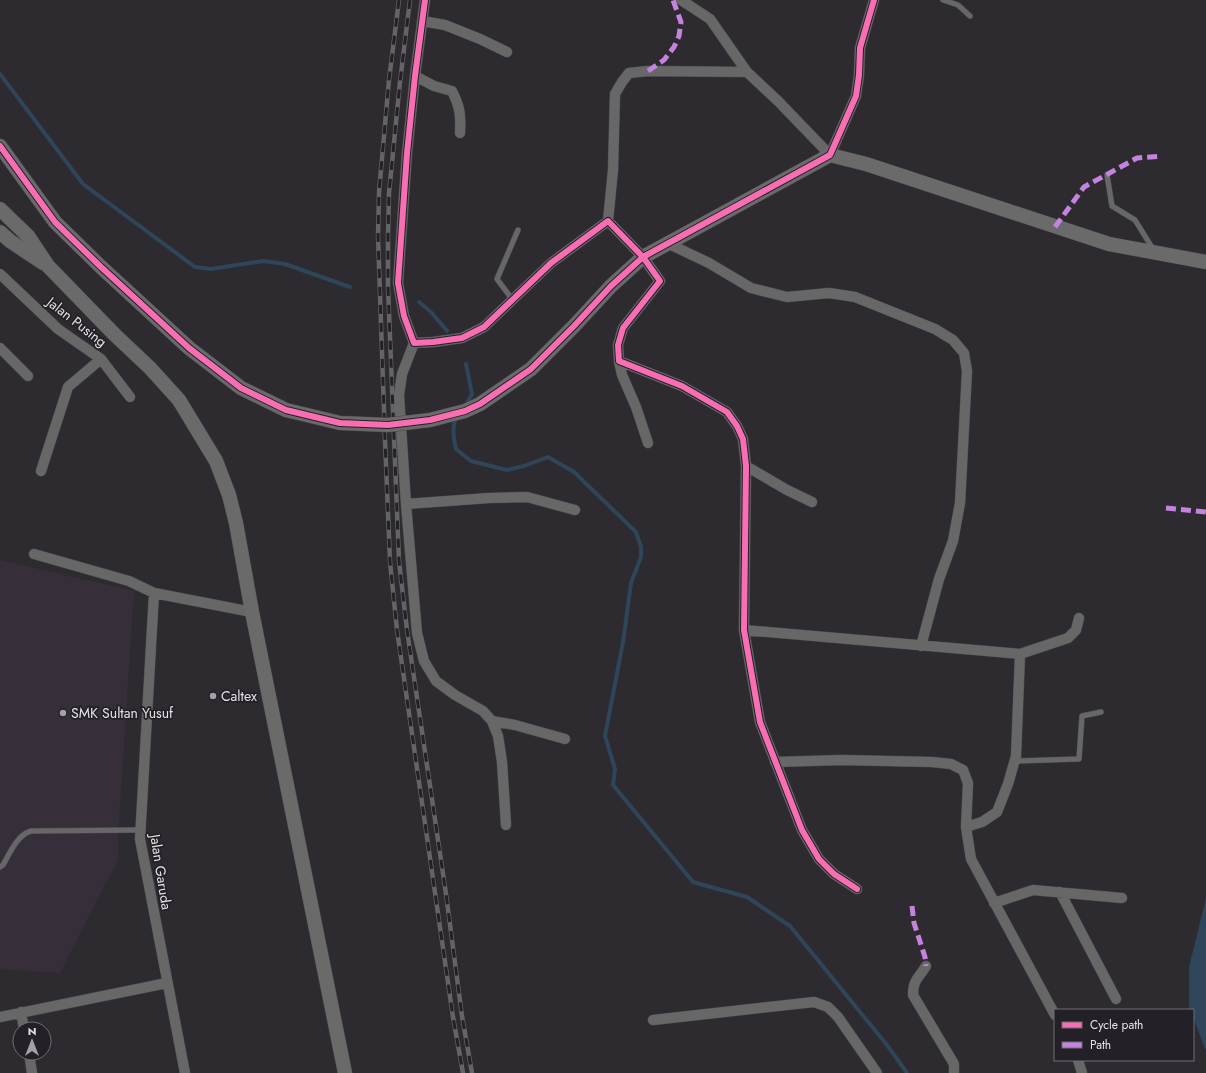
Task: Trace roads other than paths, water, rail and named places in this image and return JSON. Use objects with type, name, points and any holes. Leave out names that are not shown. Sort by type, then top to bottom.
[{"type":"street","points":[[425,0],[414,76],[398,283],[404,316],[414,343],[402,374],[399,395],[406,504],[417,633],[424,661],[436,681],[455,695],[483,711],[492,720],[498,736],[502,762],[506,825]]},
{"type":"street","points":[[681,0],[710,19],[747,72],[830,155],[866,164],[1109,244],[1206,262]]},
{"type":"street","points":[[0,146],[55,222],[101,267],[189,348],[241,388],[286,410],[340,423],[388,425],[430,420],[465,411],[480,404],[531,369],[611,286],[644,257],[830,155],[856,96],[859,75],[860,48],[874,0]]},
{"type":"street","points":[[422,21],[445,25],[507,52]]},
{"type":"street","points":[[414,343],[462,338],[484,327],[512,299],[551,264],[608,221],[613,170],[614,94],[629,73],[648,71],[747,72]]},
{"type":"street","points":[[414,76],[434,86],[452,91],[458,103],[461,116],[460,133]]},
{"type":"street","points":[[0,209],[28,236],[48,266],[179,400],[216,461],[229,495],[236,522],[252,612],[345,1073]]},
{"type":"street","points":[[608,221],[644,257],[660,281],[623,328],[618,345],[622,375],[636,407],[648,443]]},
{"type":"street","points":[[0,232],[10,242],[48,266]]},
{"type":"street","points":[[668,243],[751,288],[787,297],[829,293],[855,297],[869,302],[935,329],[953,340],[964,353],[967,371],[960,503],[953,541],[939,579],[921,646]]},
{"type":"street","name":"Jalan Pusing","points":[[0,274],[58,329],[101,359],[130,397]]},
{"type":"street","points":[[0,348],[28,376]]},
{"type":"street","points":[[41,471],[68,387],[101,359]]},
{"type":"street","points":[[619,361],[682,386],[727,412],[737,426],[743,439],[746,466],[744,630],[760,722],[802,830],[819,859],[834,874],[857,889]]},
{"type":"street","points":[[746,466],[786,490],[812,502]]},
{"type":"street","points":[[406,504],[527,497],[575,510]]},
{"type":"street","points":[[34,554],[129,581],[154,594],[252,612]]},
{"type":"street","name":"Jalan Garuda","points":[[154,594],[140,839],[185,1073]]},
{"type":"street","points":[[744,630],[1020,654],[1036,650],[1068,638],[1076,630],[1079,618]]},
{"type":"street","points":[[966,827],[982,822],[997,812],[1008,784],[1016,756],[1020,654]]},
{"type":"street","points":[[492,720],[565,739]]},
{"type":"street","points":[[775,762],[842,760],[932,762],[951,764],[963,770],[968,783],[966,827],[971,859],[1054,1013]]},
{"type":"street","points":[[994,903],[1033,890],[1122,898]]},
{"type":"street","points":[[1060,892],[1116,999]]},
{"type":"street","points":[[926,966],[915,980],[913,995],[954,1064],[954,1073]]},
{"type":"street","points":[[0,1017],[167,983]]},
{"type":"street","points":[[653,1020],[814,1002],[828,1007],[838,1017],[877,1073]]},
{"type":"street","points":[[21,1012],[23,1021]]},
{"type":"street","points":[[30,1061],[32,1073]]},
{"type":"street","points":[[1078,1061],[1082,1073]]},
{"type":"lane","points":[[943,0],[958,5],[970,16]]},
{"type":"lane","points":[[1108,174],[1112,206],[1135,220],[1156,253]]},
{"type":"lane","points":[[512,299],[497,279],[518,230]]},
{"type":"lane","points":[[1015,761],[1078,759],[1082,716],[1101,712]]},
{"type":"lane","points":[[0,867],[25,833],[140,830]]},
{"type":"water","points":[[1206,898],[1206,1050],[1194,1020],[1194,1009],[1190,1009],[1189,1006],[1189,967]]},
{"type":"waterway","points":[[0,74],[83,184],[195,267],[211,269],[263,261],[285,264],[350,287]]},
{"type":"waterway","points":[[419,302],[431,312],[447,331]]},
{"type":"waterway","points":[[465,407],[472,394],[466,364]]},
{"type":"waterway","points":[[457,417],[454,424],[456,449],[471,461],[507,470],[524,466],[548,457],[574,472],[636,532],[641,547],[641,557],[631,583],[623,642],[605,736],[615,769],[613,785],[693,882],[747,897],[790,926],[887,1045],[907,1073]]},
{"type":"railway","points":[[399,0],[389,80],[379,192],[378,236],[390,562],[397,630],[453,1017],[463,1073]]},
{"type":"railway","points":[[410,0],[389,193],[388,236],[388,287],[399,561],[407,630],[446,894],[462,1016],[472,1073]]},
{"type":"place","name":"Caltex","points":[[213,696]]},
{"type":"place","name":"SMK Sultan Yusuf","points":[[63,713]]}]
